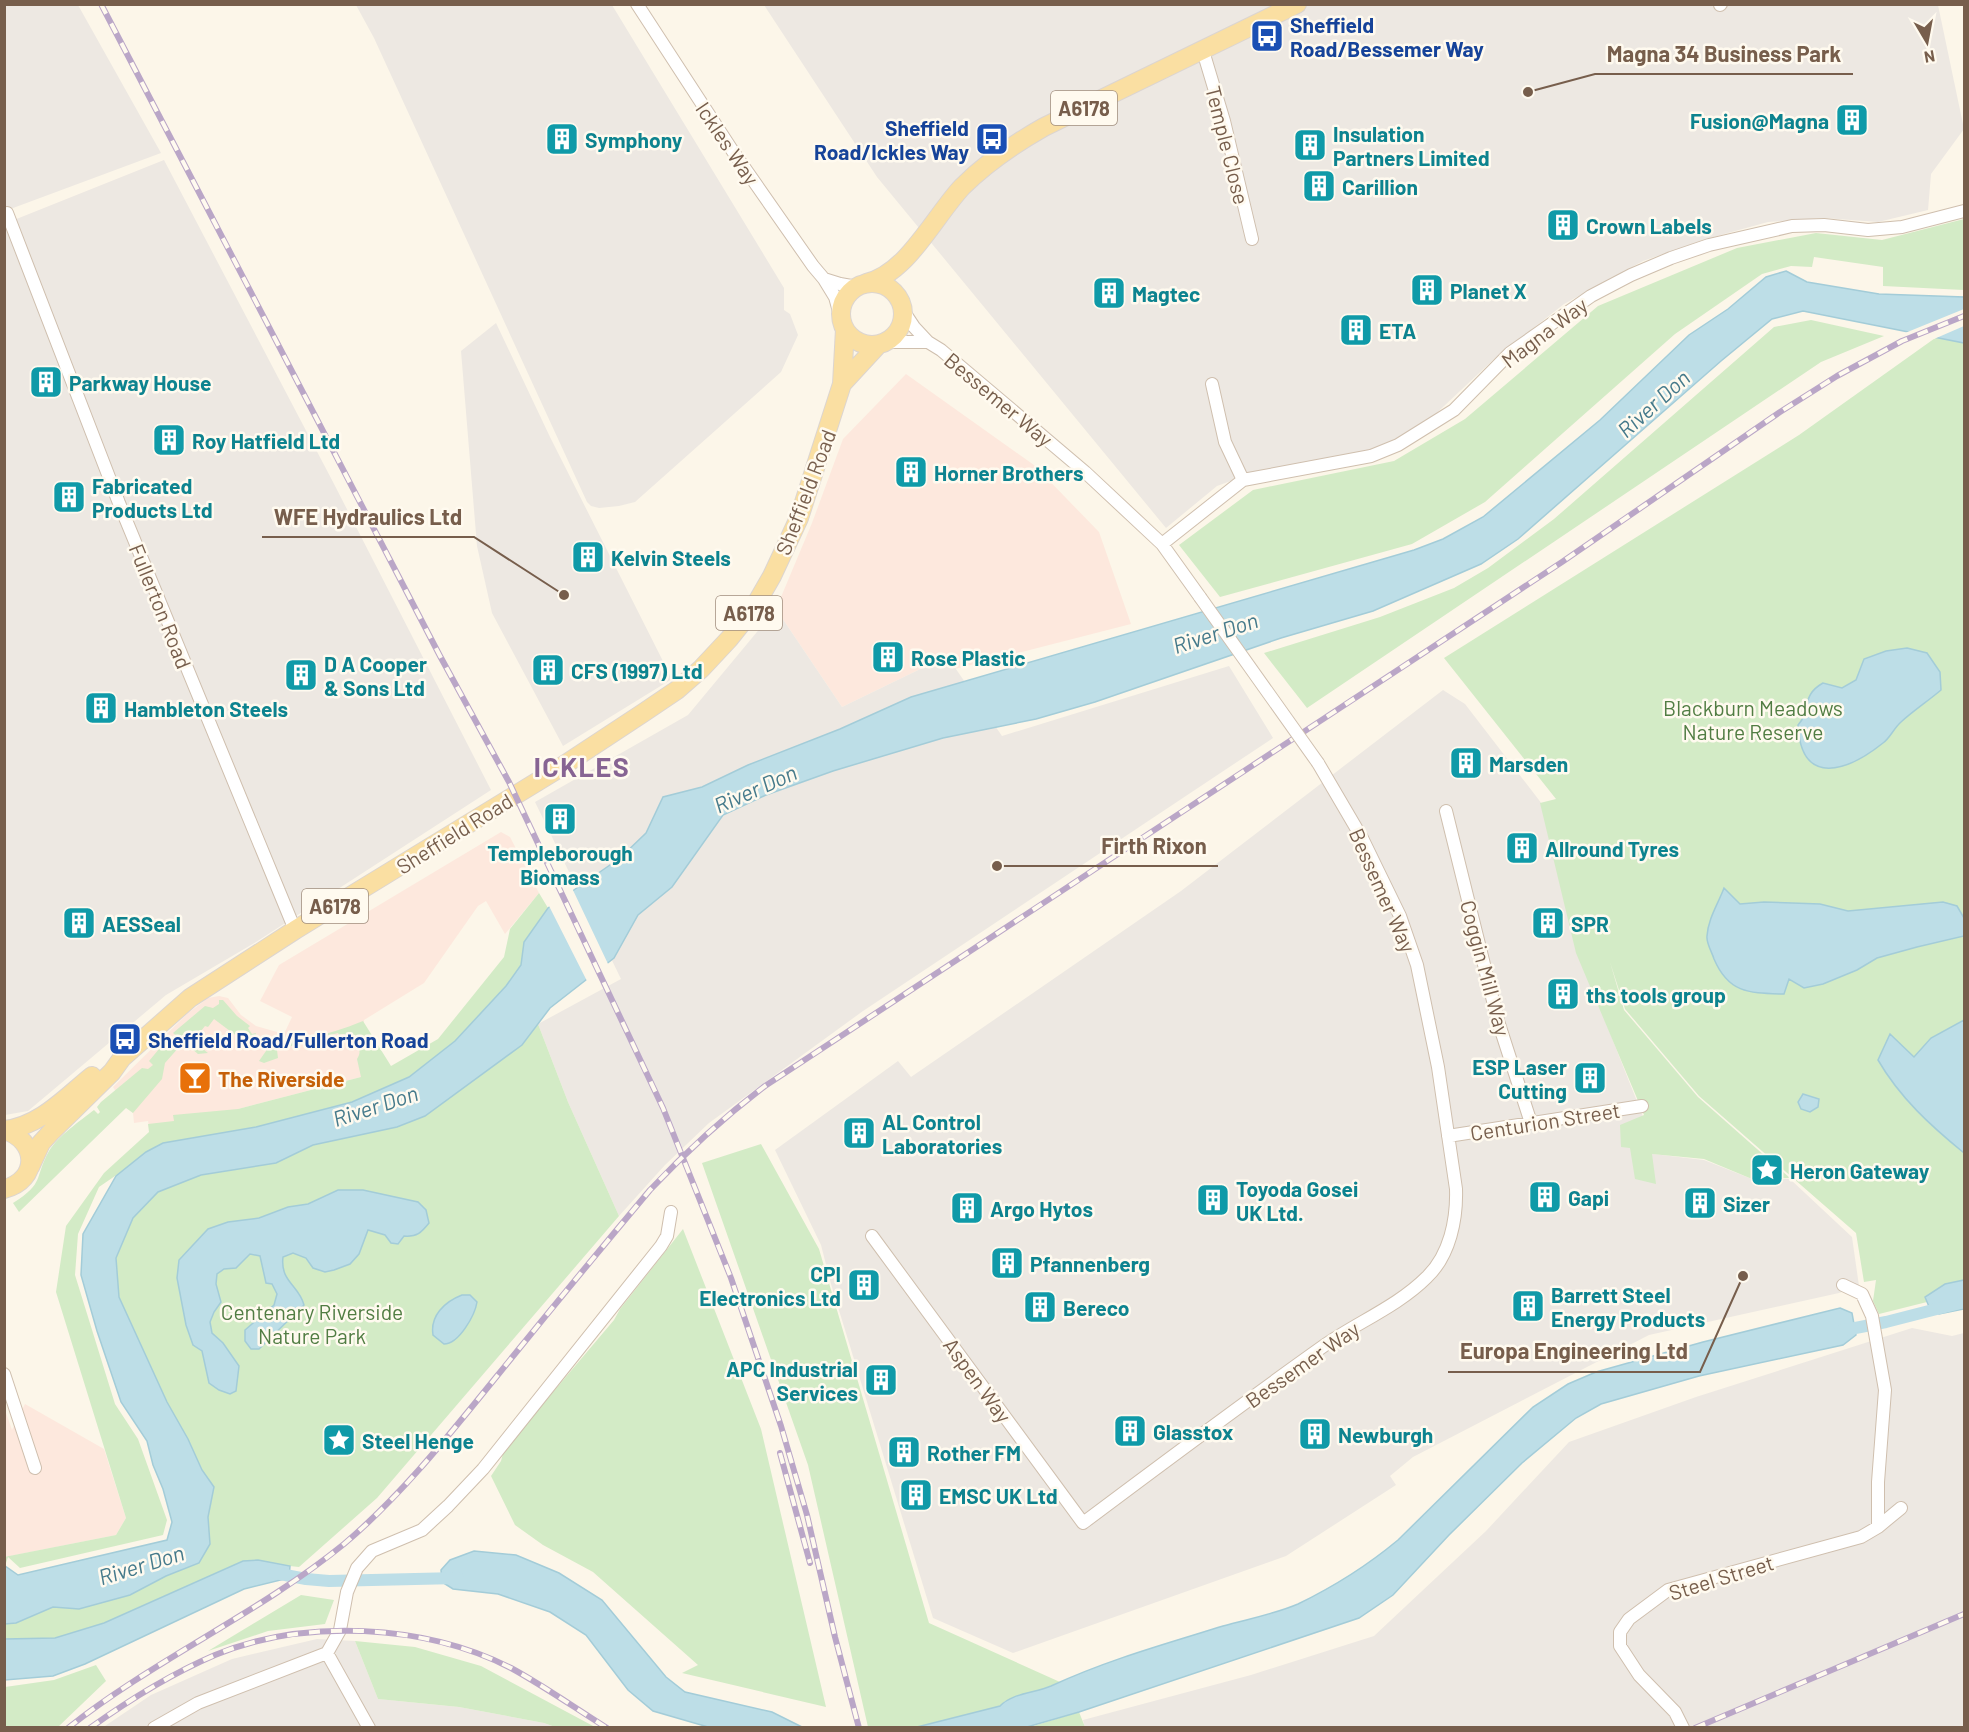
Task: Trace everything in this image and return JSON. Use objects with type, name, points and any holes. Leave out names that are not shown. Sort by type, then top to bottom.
[{"type":"main road","name":"A6178","points":[[862,285],[888,275],[907,258],[963,186],[1016,143],[1044,127],[1297,4]]},
{"type":"main road","name":"A6178","points":[[904,310],[904,277],[907,258]]},
{"type":"main road","points":[[873,283],[887,286],[897,294],[904,310],[899,331],[883,343],[860,343],[850,336],[843,324],[843,302],[847,295],[862,285],[873,283]]},
{"type":"main road","name":"Sheffield Road","points":[[30,1167],[41,1143],[52,1131],[112,1072],[122,1059],[190,998],[295,930],[558,769],[677,690],[701,669],[753,609],[772,576],[799,518],[842,384],[843,324]]},
{"type":"main road","name":"Sheffield Road","points":[[842,384],[883,343]]},
{"type":"main road","name":"Sheffield Road","points":[[4,1130],[18,1129],[28,1125],[105,1066],[122,1059]]},
{"type":"main road","name":"A6178","points":[[4,1130],[14,1133],[24,1141],[29,1150],[30,1167],[21,1181],[7,1188]]},
{"type":"street","name":"Ickles Way","points":[[637,4],[732,150],[824,279],[835,297],[843,324]]},
{"type":"street","name":"Temple Close","points":[[1203,51],[1224,121],[1252,239]]},
{"type":"street","name":"Magna Way","points":[[1162,544],[1244,480],[1371,456],[1398,445],[1454,410],[1510,353],[1591,296],[1631,275],[1671,258],[1710,245],[1792,226],[1824,225],[1874,230],[1902,226],[1965,211]]},
{"type":"street","name":"Fullerton Road","points":[[7,213],[119,503],[295,930]]},
{"type":"street","points":[[824,279],[840,284],[862,285]]},
{"type":"street","name":"Bessemer Way","points":[[904,310],[914,327],[928,342],[941,350],[1021,416],[1162,544],[1318,763],[1362,838],[1403,926],[1417,965],[1428,1016],[1456,1189],[1457,1214],[1442,1257],[1428,1276],[1399,1300],[1329,1342],[1263,1389],[1083,1523]]},
{"type":"street","name":"Bessemer Way","points":[[883,343],[928,342]]},
{"type":"street","points":[[1212,384],[1226,442],[1244,480]]},
{"type":"street","name":"Coggin Mill Way","points":[[1446,811],[1498,1021],[1532,1124]]},
{"type":"street","name":"Centurion Street","points":[[1448,1137],[1642,1106]]},
{"type":"street","points":[[154,1728],[198,1704],[327,1653],[340,1630],[349,1587],[357,1568],[372,1551],[422,1530],[483,1469],[661,1246],[667,1236],[671,1212]]},
{"type":"street","name":"Aspen Way","points":[[872,1236],[1083,1523]]},
{"type":"street","points":[[1843,1285],[1862,1294],[1872,1316],[1885,1390],[1878,1482],[1878,1527]]},
{"type":"street","points":[[4,1374],[35,1468]]},
{"type":"street","points":[[1878,1527],[1901,1508]]},
{"type":"street","name":"Steel Street","points":[[1683,1728],[1675,1712],[1639,1675],[1620,1646],[1620,1632],[1629,1618],[1668,1590],[1861,1537],[1878,1527]]},
{"type":"street","points":[[327,1653],[369,1728]]},
{"type":"shaded area","points":[[5,5],[78,5],[161,153],[5,211]]},
{"type":"shaded area","points":[[356,5],[612,5],[784,288],[784,310],[790,314],[798,335],[781,372],[635,502],[599,508],[587,502],[374,38]]},
{"type":"shaded area","points":[[764,5],[1938,5],[1964,129],[1931,174],[1928,210],[1878,222],[1824,218],[1768,222],[1706,239],[1643,261],[1564,304],[1494,359],[1426,423],[1375,449],[1247,475],[1217,486],[1166,528],[877,177]]},
{"type":"shaded area","points":[[164,160],[491,790],[256,942],[166,995],[28,1111],[5,1115],[4,224]]},
{"type":"shaded area","points":[[496,323],[550,437],[672,679],[563,746],[492,613],[477,546],[461,351]]},
{"type":"shaded area","points":[[906,374],[1034,465],[1099,532],[1131,624],[955,669],[947,656],[842,707],[776,609],[812,523],[843,439]]},
{"type":"shaded area","points":[[776,609],[842,707],[947,656],[1002,736],[1229,666],[1273,738],[863,1011],[709,1123],[665,1165],[619,1216],[568,1102],[538,1024],[621,979],[535,802],[688,715]]},
{"type":"shaded area","points":[[1443,690],[1465,704],[1542,804],[1579,955],[1642,1114],[1653,1154],[1704,1160],[1752,1179],[1790,1179],[1852,1237],[1859,1286],[1839,1293],[1649,1335],[1413,1457],[1390,1476],[1396,1485],[1286,1556],[1013,1653],[933,1618],[821,1245],[775,1150],[898,1061],[911,1077],[1181,891]]},
{"type":"shaded area","points":[[501,832],[510,837],[539,893],[505,934],[486,901],[478,906],[424,983],[364,1020],[361,1077],[238,1109],[214,1121],[150,1132],[148,1121],[134,1123],[133,1113],[126,1107],[113,1087],[188,1013],[208,998],[219,996],[228,998],[241,1015],[256,1026],[284,1034],[292,1017],[260,1001],[279,965]]},
{"type":"shaded area","points":[[1912,1328],[1952,1336],[1964,1333],[1964,1727],[1085,1728],[1083,1720],[1251,1675],[1374,1636],[1486,1531],[1569,1442],[1696,1397]]},
{"type":"shaded area","points":[[25,1404],[104,1449],[126,1518],[116,1535],[5,1557],[4,1407],[12,1430]]},
{"type":"shaded area","points":[[317,1639],[355,1641],[378,1699],[459,1707],[555,1727],[102,1728],[151,1695],[232,1659]]},
{"type":"green space","points":[[1964,219],[1964,290],[1883,286],[1883,267],[1814,257],[1812,267],[1791,266],[1762,274],[1675,334],[1485,502],[1412,544],[1220,597],[1179,545],[1253,490],[1394,461],[1465,419],[1598,306],[1737,248],[1816,233],[1882,240]]},
{"type":"green space","points":[[1811,320],[1884,336],[1821,362],[1307,708],[1264,653],[1380,617],[1454,588],[1488,568],[1554,519],[1774,327]]},
{"type":"green space","name":"Blackburn Meadows Nature Reserve","points":[[1938,336],[1964,343],[1964,1280],[1945,1284],[1925,1297],[1927,1302],[1879,1314],[1873,1301],[1876,1280],[1864,1282],[1856,1233],[1699,1096],[1625,1009],[1610,962],[1624,1010],[1698,1097],[1790,1178],[1752,1179],[1704,1159],[1652,1154],[1656,1184],[1635,1179],[1630,1148],[1621,1147],[1620,1125],[1644,1115],[1576,953],[1540,803],[1556,799],[1444,658],[1799,435]]},
{"type":"green space","points":[[539,893],[548,908],[524,942],[522,965],[506,986],[455,1041],[409,1077],[352,1102],[256,1127],[163,1143],[99,1187],[78,1234],[75,1275],[115,1404],[138,1439],[167,1520],[163,1535],[20,1568],[8,1557],[5,1566],[4,1557],[116,1535],[126,1518],[56,1292],[66,1226],[104,1173],[149,1132],[148,1124],[174,1121],[173,1115],[238,1109],[361,1077],[357,1059],[359,1048],[356,1044],[353,1045],[351,1039],[344,1034],[339,1035],[338,1033],[277,1050],[278,1058],[264,1063],[259,1061],[273,1041],[307,1038],[363,1021],[391,1066],[438,1039],[504,957],[510,929]]},
{"type":"green space","points":[[219,1000],[223,1000],[237,1016],[250,1026],[248,1028],[252,1034],[256,1033],[254,1041],[250,1046],[214,1019],[193,1041],[208,1053],[198,1054],[173,1033],[205,1006],[213,1008],[219,1004]]},
{"type":"green space","name":"Centenary Riverside Nature Park","points":[[538,1024],[568,1102],[619,1216],[377,1498],[299,1567],[243,1561],[104,1623],[55,1638],[5,1639],[5,1624],[16,1623],[53,1607],[79,1609],[199,1563],[210,1544],[208,1517],[214,1487],[202,1470],[167,1402],[119,1297],[116,1258],[133,1218],[158,1192],[201,1175],[276,1163],[313,1145],[397,1127],[522,1045]]},
{"type":"green space","points":[[169,1037],[180,1046],[165,1063],[162,1079],[133,1113],[126,1108],[19,1212],[13,1203],[34,1185],[53,1145],[94,1110],[98,1114],[100,1112],[97,1107],[101,1102],[142,1068],[148,1069],[153,1065],[149,1061]]},
{"type":"green space","points":[[761,1144],[819,1249],[929,1623],[1060,1682],[1005,1701],[1000,1706],[917,1727],[868,1727],[808,1465],[702,1163]]},
{"type":"green space","points":[[683,1229],[761,1429],[826,1707],[682,1673],[698,1665],[593,1572],[543,1545],[515,1525],[491,1476],[501,1461],[504,1450],[614,1320],[620,1309]]},
{"type":"green space","points":[[301,1595],[334,1600],[325,1624],[268,1631],[208,1651]]},
{"type":"green space","points":[[355,1641],[415,1647],[481,1666],[595,1727],[555,1727],[459,1707],[378,1699]]},
{"type":"green space","points":[[96,1665],[106,1681],[58,1727],[5,1727],[5,1687],[54,1680]]},
{"type":"green space","points":[[1079,1712],[1085,1727],[1027,1728]]},
{"type":"water","name":"River Don","points":[[1786,271],[1807,282],[1879,294],[1964,297],[1964,343],[1803,311],[1772,319],[1518,539],[1481,564],[1373,611],[1281,638],[1095,702],[1036,719],[943,738],[833,771],[766,795],[723,815],[672,887],[638,915],[614,958],[550,1008],[522,1045],[425,1116],[397,1127],[313,1145],[276,1163],[201,1175],[158,1192],[133,1218],[116,1258],[119,1297],[167,1402],[202,1470],[214,1487],[208,1517],[210,1544],[199,1563],[166,1576],[130,1595],[79,1609],[53,1607],[16,1623],[5,1624],[5,1566],[18,1575],[167,1540],[172,1522],[163,1489],[153,1465],[147,1441],[121,1402],[81,1275],[83,1234],[116,1176],[146,1152],[163,1143],[256,1127],[352,1102],[409,1077],[455,1041],[506,986],[521,965],[524,942],[548,908],[620,858],[646,833],[663,797],[702,787],[748,765],[840,729],[911,697],[1414,550],[1443,539],[1483,517],[1600,420],[1689,335],[1728,309],[1766,277]]},
{"type":"water","points":[[1907,648],[1927,653],[1940,672],[1941,690],[1901,722],[1883,743],[1869,753],[1842,766],[1828,768],[1817,766],[1808,758],[1801,745],[1798,725],[1805,714],[1811,693],[1823,683],[1842,688],[1856,680],[1864,659],[1886,651]]},
{"type":"water","points":[[1724,888],[1740,904],[1764,902],[1820,904],[1848,911],[1943,902],[1957,906],[1964,918],[1964,936],[1877,958],[1857,970],[1823,984],[1804,988],[1789,979],[1784,994],[1751,992],[1726,979],[1707,942],[1709,924]]},
{"type":"water","points":[[1964,1020],[1964,1153],[1917,1111],[1896,1087],[1878,1060],[1890,1034],[1914,1057],[1931,1038]]},
{"type":"water","points":[[1803,1094],[1819,1099],[1818,1107],[1810,1112],[1801,1109],[1798,1102]]},
{"type":"water","points":[[338,1190],[363,1190],[418,1202],[426,1210],[429,1223],[418,1234],[404,1236],[398,1244],[391,1243],[385,1235],[368,1230],[359,1254],[350,1264],[334,1270],[325,1272],[313,1268],[306,1258],[293,1253],[283,1257],[284,1272],[302,1298],[304,1305],[259,1349],[251,1349],[245,1341],[245,1330],[274,1305],[277,1294],[272,1284],[266,1283],[260,1256],[250,1254],[236,1268],[224,1269],[217,1274],[216,1284],[221,1302],[210,1322],[212,1333],[223,1343],[239,1366],[236,1391],[230,1394],[219,1390],[209,1383],[202,1351],[193,1345],[186,1325],[177,1278],[179,1260],[208,1229],[228,1222],[259,1218],[288,1207],[308,1204]]},
{"type":"water","points":[[1964,1280],[1964,1309],[1939,1314],[1930,1309],[1925,1297],[1945,1284]]},
{"type":"water","points":[[462,1295],[470,1295],[477,1302],[476,1308],[461,1334],[450,1343],[444,1344],[433,1335],[436,1316],[444,1306]]},
{"type":"water","points":[[1840,1308],[1852,1313],[1856,1335],[1843,1345],[1699,1376],[1601,1404],[1576,1418],[1522,1463],[1449,1535],[1393,1595],[1359,1618],[1079,1712],[1027,1727],[917,1727],[1000,1706],[1011,1698],[1045,1688],[1115,1660],[1298,1604],[1350,1575],[1398,1540],[1533,1407],[1568,1384],[1596,1372],[1703,1342]]},
{"type":"water","points":[[474,1551],[516,1555],[559,1573],[602,1600],[666,1677],[685,1692],[772,1712],[802,1727],[708,1727],[653,1711],[628,1690],[586,1635],[550,1612],[498,1594],[453,1589],[442,1582],[441,1570],[450,1560]]},
{"type":"water","points":[[258,1560],[290,1566],[289,1578],[244,1589],[85,1664],[53,1676],[5,1680],[5,1639],[55,1638],[104,1623],[243,1561]]},
{"type":"pier","points":[[1964,309],[1964,326],[1934,339],[1905,333]]},
{"type":"pier","points":[[572,888],[609,966],[588,983],[548,904]]},
{"type":"waterway","points":[[1840,1331],[1964,1302]]},
{"type":"waterway","points":[[275,1573],[329,1581],[458,1578]]},
{"type":"railway","points":[[101,4],[440,656],[509,782],[663,1108],[731,1278],[781,1426],[807,1515],[859,1728]]},
{"type":"railway","points":[[68,1728],[136,1680],[277,1593],[344,1544],[365,1525],[443,1442],[650,1190],[705,1136],[765,1086],[1562,562],[1780,412],[1837,376],[1902,341],[1964,316]]},
{"type":"railway","points":[[780,1453],[810,1563]]},
{"type":"railway","points":[[1695,1728],[1964,1614]]},
{"type":"railway","points":[[90,1728],[151,1688],[215,1655],[250,1643],[287,1635],[325,1631],[364,1631],[403,1635],[441,1642],[477,1653],[511,1668],[607,1728]]},
{"type":"place","name":"Sheffield Road/Bessemer Way","points":[[1267,36]]},
{"type":"place","name":"Magna 34 Business Park","points":[[1528,92]]},
{"type":"place","name":"Fusion@Magna","points":[[1852,120]]},
{"type":"place","name":"Symphony","points":[[562,139]]},
{"type":"place","name":"Sheffield Road/Ickles Way","points":[[992,139]]},
{"type":"place","name":"Insulation Partners Limited","points":[[1310,145]]},
{"type":"place","name":"Carillion","points":[[1319,186]]},
{"type":"place","name":"Crown Labels","points":[[1563,225]]},
{"type":"place","name":"Planet X","points":[[1427,290]]},
{"type":"place","name":"Magtec","points":[[1109,293]]},
{"type":"place","name":"ETA","points":[[1356,330]]},
{"type":"place","name":"Parkway House","points":[[46,382]]},
{"type":"place","name":"Roy Hatfield Ltd","points":[[169,440]]},
{"type":"place","name":"Horner Brothers","points":[[911,472]]},
{"type":"place","name":"Fabricated Products Ltd","points":[[69,497]]},
{"type":"place","name":"Kelvin Steels","points":[[588,557]]},
{"type":"place","name":"WFE Hydraulics Ltd","points":[[564,595]]},
{"type":"place","name":"Rose Plastic","points":[[888,657]]},
{"type":"place","name":"CFS (1997) Ltd","points":[[548,670]]},
{"type":"place","name":"D A Cooper & Sons Ltd","points":[[301,675]]},
{"type":"place","name":"Hambleton Steels","points":[[101,708]]},
{"type":"place","name":"Marsden","points":[[1466,763]]},
{"type":"place","name":"Templeborough Biomass","points":[[560,819]]},
{"type":"place","name":"Allround Tyres","points":[[1522,848]]},
{"type":"place","name":"Firth Rixon","points":[[997,866]]},
{"type":"place","name":"AESSeal","points":[[79,923]]},
{"type":"place","name":"SPR","points":[[1548,923]]},
{"type":"place","name":"ths tools group","points":[[1563,994]]},
{"type":"place","name":"Sheffield Road/Fullerton Road","points":[[125,1039]]},
{"type":"place","name":"The Riverside","points":[[195,1078]]},
{"type":"place","name":"ESP Laser Cutting","points":[[1590,1078]]},
{"type":"place","name":"AL Control Laboratories","points":[[859,1133]]},
{"type":"place","name":"Heron Gateway","points":[[1767,1170]]},
{"type":"place","name":"Gapi","points":[[1545,1197]]},
{"type":"place","name":"Toyoda Gosei UK Ltd.","points":[[1213,1200]]},
{"type":"place","name":"Sizer","points":[[1700,1203]]},
{"type":"place","name":"Argo Hytos","points":[[967,1208]]},
{"type":"place","name":"Pfannenberg","points":[[1007,1263]]},
{"type":"place","name":"Europa Engineering Ltd","points":[[1743,1276]]},
{"type":"place","name":"CPI Electronics Ltd","points":[[864,1285]]},
{"type":"place","name":"Barrett Steel Energy Products","points":[[1528,1306]]},
{"type":"place","name":"Bereco","points":[[1040,1307]]},
{"type":"place","name":"APC Industrial Services","points":[[881,1380]]},
{"type":"place","name":"Glasstox","points":[[1130,1431]]},
{"type":"place","name":"Newburgh","points":[[1315,1434]]},
{"type":"place","name":"Steel Henge","points":[[339,1440]]},
{"type":"place","name":"Rother FM","points":[[904,1452]]},
{"type":"place","name":"EMSC UK Ltd","points":[[916,1495]]},
{"type":"district","name":"ICKLES","points":[[582,766]]}]
